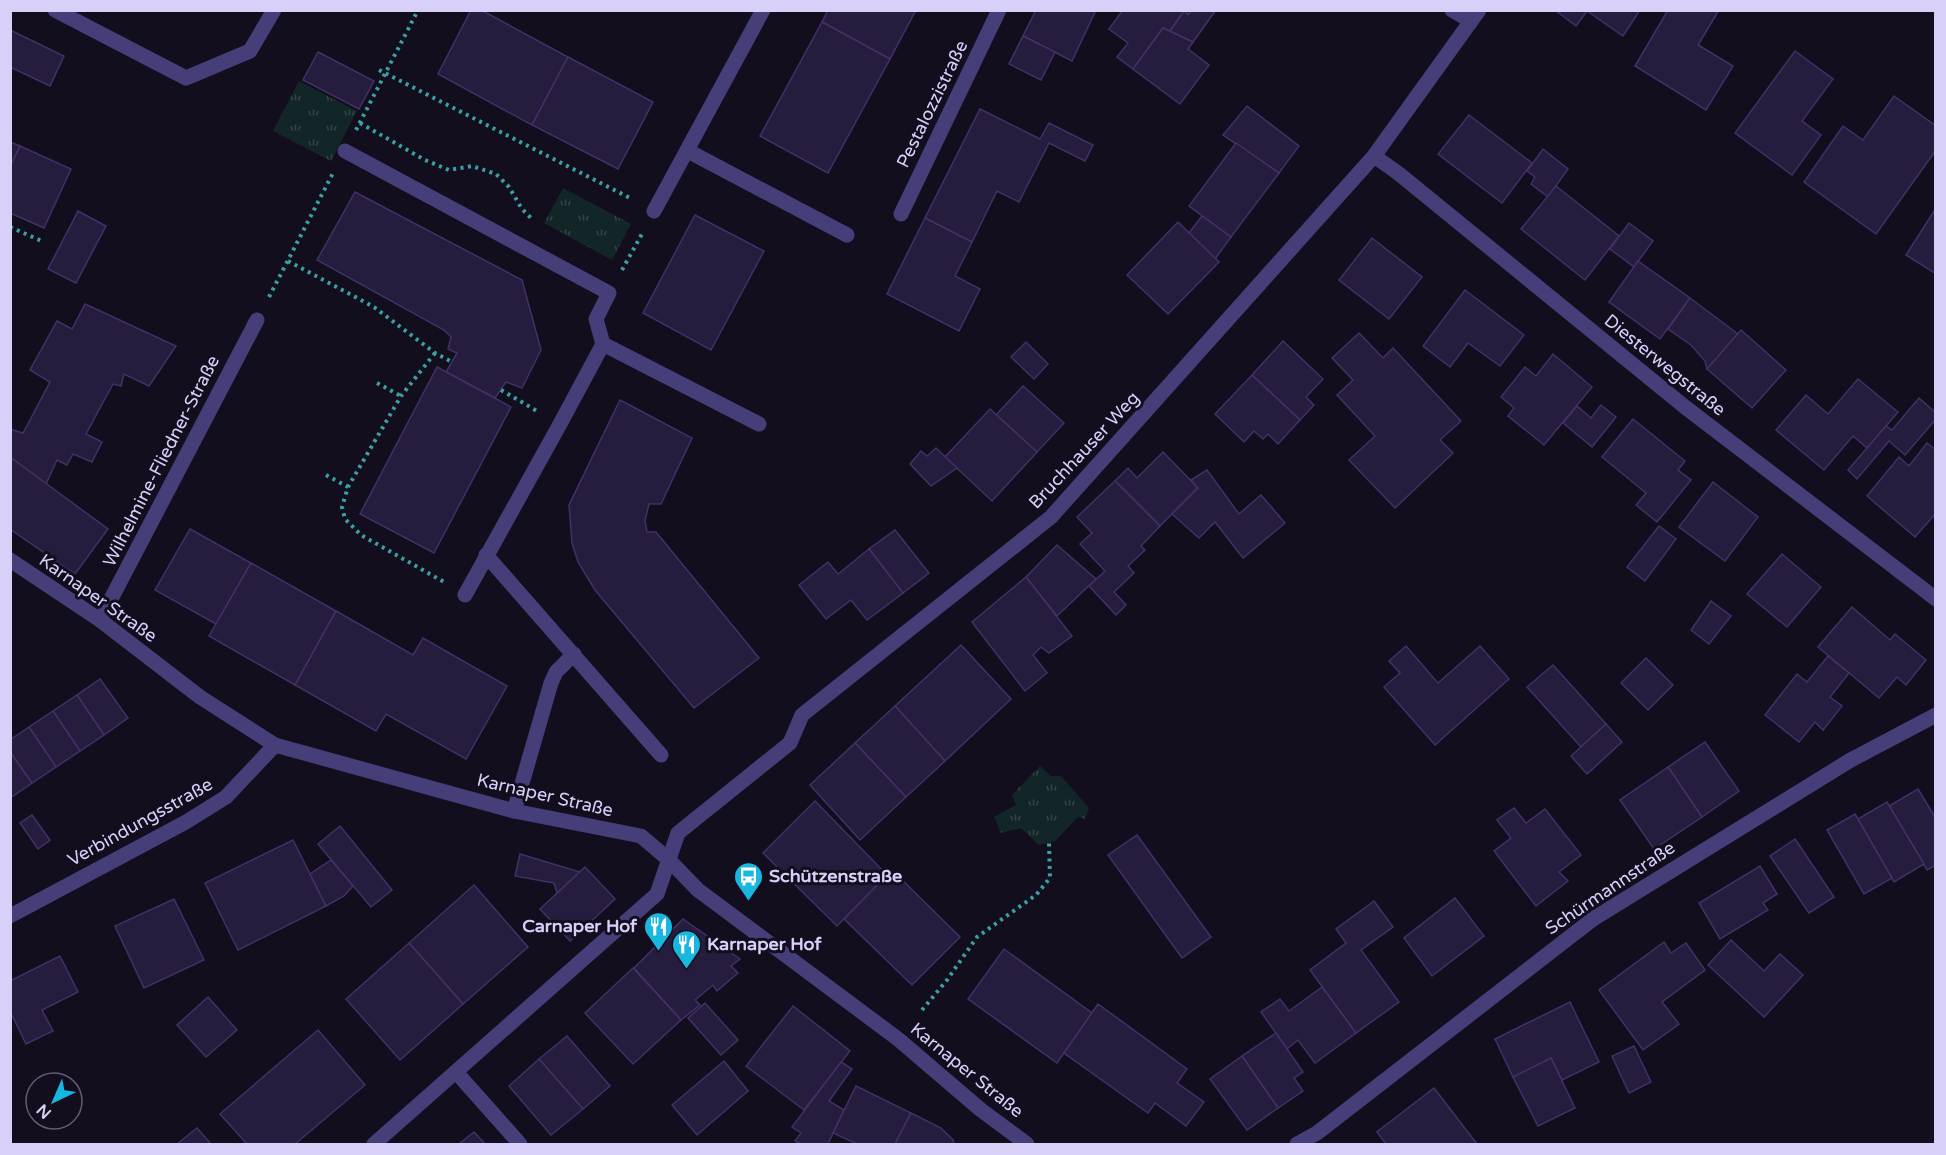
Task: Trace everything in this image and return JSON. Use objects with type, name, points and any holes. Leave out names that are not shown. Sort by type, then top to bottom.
[{"type":"street","points":[[55,10],[186,78],[250,51],[274,10]]},
{"type":"street","points":[[654,211],[763,10]]},
{"type":"street","name":"Pestalozzistraße","points":[[901,214],[999,10]]},
{"type":"street","points":[[1452,10],[1475,16]]},
{"type":"street","name":"Bruchhauser Weg","points":[[668,859],[678,832],[790,743],[802,715],[1051,518],[1374,156],[1475,16]]},
{"type":"street","points":[[345,151],[609,293],[596,319],[603,344],[465,594]]},
{"type":"street","points":[[688,151],[847,235]]},
{"type":"street","name":"Diesterwegstraße","points":[[1374,156],[1685,407],[1935,599]]},
{"type":"street","name":"Wilhelmine-Fliedner-Straße","points":[[100,620],[257,320]]},
{"type":"street","points":[[603,344],[759,424]]},
{"type":"street","points":[[486,555],[661,755]]},
{"type":"street","name":"Karnaper Straße","points":[[10,560],[100,620],[200,697],[275,745],[514,810],[641,836],[668,859],[698,890],[898,1039],[981,1110],[1027,1144]]},
{"type":"street","points":[[514,810],[550,683],[556,672],[574,654]]},
{"type":"street","name":"Schürmannstraße","points":[[1297,1144],[1317,1133],[1593,919],[1849,761],[1935,715]]},
{"type":"street","name":"Verbindungsstraße","points":[[10,916],[186,822],[226,797],[275,745]]},
{"type":"street","points":[[374,1144],[657,894],[668,859]]},
{"type":"street","points":[[456,1072],[520,1144]]},
{"type":"path","points":[[379,70],[654,211],[609,293]]},
{"type":"path","points":[[360,123],[425,160],[449,170],[472,166],[496,174],[537,225]]},
{"type":"path","points":[[10,226],[44,242]]},
{"type":"path","points":[[288,261],[374,307],[452,362]]},
{"type":"path","points":[[435,352],[401,396],[348,487],[342,507],[345,519],[353,528],[465,594]]},
{"type":"path","points":[[377,383],[401,396]]},
{"type":"path","points":[[501,390],[560,424]]},
{"type":"path","points":[[326,475],[348,487]]},
{"type":"path","points":[[922,1010],[947,980],[977,937],[1036,895],[1050,878],[1049,843]]},
{"type":"green space","points":[[299,81],[357,111],[331,161],[273,131]]},
{"type":"green space","points":[[563,188],[631,224],[612,260],[544,223]]},
{"type":"green space","points":[[1040,766],[1051,776],[1061,776],[1089,808],[1085,819],[1078,817],[1055,841],[1039,845],[1021,828],[1001,833],[994,817],[1016,805],[1012,795]]},
{"type":"building","points":[[471,10],[481,10],[568,57],[532,125],[438,74]]},
{"type":"building","points":[[828,10],[916,10],[890,59],[822,22]]},
{"type":"building","points":[[1036,10],[1096,10],[1072,61],[1023,36]]},
{"type":"building","points":[[1123,10],[1192,10],[1188,15],[1184,11],[1170,31],[1163,28],[1133,69],[1117,57],[1128,43],[1109,29]]},
{"type":"building","points":[[1192,10],[1216,10],[1193,42],[1170,31],[1184,11],[1188,15]]},
{"type":"building","points":[[1555,10],[1640,10],[1623,36],[1587,11],[1576,26]]},
{"type":"building","points":[[1668,10],[1719,10],[1698,45],[1733,66],[1706,110],[1635,66]]},
{"type":"building","points":[[822,22],[890,59],[828,173],[760,136]]},
{"type":"building","points":[[1163,28],[1193,42],[1188,49],[1209,65],[1180,104],[1133,69]]},
{"type":"building","points":[[10,30],[64,56],[50,86],[10,67]]},
{"type":"building","points":[[1023,36],[1055,52],[1041,80],[1009,64]]},
{"type":"building","points":[[1795,51],[1833,79],[1802,121],[1821,135],[1792,175],[1735,133]]},
{"type":"building","points":[[318,52],[374,81],[359,109],[303,80]]},
{"type":"building","points":[[568,57],[653,102],[618,169],[532,125]]},
{"type":"building","points":[[1894,96],[1936,126],[1936,150],[1876,234],[1804,182],[1843,126],[1863,140]]},
{"type":"building","points":[[1247,106],[1299,146],[1279,173],[1223,135]]},
{"type":"building","points":[[980,109],[1040,139],[1049,123],[1093,145],[1085,161],[1049,143],[1019,202],[997,191],[972,242],[925,218]]},
{"type":"building","points":[[1469,115],[1532,163],[1502,203],[1438,154]]},
{"type":"building","points":[[10,142],[20,146],[10,167]]},
{"type":"building","points":[[1236,143],[1279,173],[1231,237],[1189,206]]},
{"type":"building","points":[[20,146],[71,169],[44,228],[10,213],[10,167]]},
{"type":"building","points":[[1543,149],[1568,169],[1548,197],[1531,184],[1535,177],[1527,171]]},
{"type":"building","points":[[1556,186],[1619,236],[1585,280],[1521,229]]},
{"type":"building","points":[[355,192],[522,280],[541,350],[522,388],[506,382],[495,398],[446,372],[457,353],[448,349],[451,337],[444,330],[317,260]]},
{"type":"building","points":[[1936,208],[1936,274],[1906,255]]},
{"type":"building","points":[[78,211],[106,226],[76,283],[48,269]]},
{"type":"building","points":[[695,215],[764,251],[711,350],[643,313]]},
{"type":"building","points":[[1202,216],[1231,237],[1215,259],[1189,233]]},
{"type":"building","points":[[925,218],[972,242],[955,276],[980,289],[959,331],[887,294]]},
{"type":"building","points":[[1178,222],[1219,262],[1168,314],[1127,275]]},
{"type":"building","points":[[1629,223],[1653,241],[1634,267],[1610,249]]},
{"type":"building","points":[[1372,238],[1422,277],[1389,319],[1339,280]]},
{"type":"building","points":[[1638,261],[1690,298],[1660,339],[1609,302]]},
{"type":"building","points":[[1465,290],[1524,335],[1500,366],[1468,343],[1450,367],[1423,346]]},
{"type":"building","points":[[1690,298],[1738,334],[1707,369],[1705,361],[1691,345],[1668,329]]},
{"type":"building","points":[[85,304],[176,346],[149,386],[124,374],[121,386],[113,384],[86,434],[102,442],[92,462],[73,454],[67,465],[57,460],[46,484],[10,457],[10,429],[23,433],[50,382],[30,370],[57,321],[72,329]]},
{"type":"building","points":[[1741,330],[1786,370],[1752,408],[1707,369]]},
{"type":"building","points":[[1359,333],[1383,358],[1393,348],[1461,421],[1440,440],[1453,453],[1395,508],[1349,460],[1375,436],[1337,395],[1353,380],[1332,358]]},
{"type":"building","points":[[1283,341],[1323,379],[1306,397],[1314,405],[1300,420],[1252,375]]},
{"type":"building","points":[[1026,342],[1048,364],[1034,379],[1011,357]]},
{"type":"building","points":[[1553,354],[1592,387],[1544,445],[1508,416],[1514,408],[1501,397],[1525,367],[1536,376]]},
{"type":"building","points":[[437,367],[511,407],[434,553],[360,514]]},
{"type":"building","points":[[1252,375],[1300,420],[1278,444],[1268,434],[1263,439],[1254,431],[1244,442],[1215,414]]},
{"type":"building","points":[[1858,379],[1898,412],[1867,448],[1853,436],[1824,470],[1776,430],[1806,395],[1828,414]]},
{"type":"building","points":[[1023,386],[1064,423],[1037,452],[996,415]]},
{"type":"building","points":[[1919,398],[1936,413],[1936,419],[1905,455],[1889,441],[1857,479],[1848,470],[1886,426],[1892,430]]},
{"type":"building","points":[[620,400],[692,438],[661,504],[649,504],[645,521],[647,532],[656,532],[759,658],[694,708],[595,590],[578,562],[572,543],[569,505]]},
{"type":"building","points":[[1601,405],[1616,417],[1592,447],[1563,423],[1577,406],[1591,418]]},
{"type":"building","points":[[990,409],[1037,452],[992,501],[945,457]]},
{"type":"building","points":[[1633,419],[1685,461],[1678,470],[1691,480],[1657,522],[1636,505],[1646,493],[1602,457]]},
{"type":"building","points":[[1927,443],[1936,450],[1936,513],[1915,537],[1867,496],[1899,457],[1909,466]]},
{"type":"building","points":[[936,448],[957,468],[931,486],[910,464],[921,451],[927,456]]},
{"type":"building","points":[[1163,452],[1198,488],[1160,526],[1115,481],[1128,468],[1137,478]]},
{"type":"building","points":[[10,457],[108,529],[75,574],[10,529]]},
{"type":"building","points":[[1207,470],[1239,514],[1261,495],[1285,523],[1243,558],[1215,522],[1199,538],[1172,514],[1198,488],[1191,480]]},
{"type":"building","points":[[1115,481],[1160,526],[1141,546],[1145,550],[1128,566],[1134,573],[1114,592],[1126,605],[1116,615],[1089,586],[1105,571],[1080,544],[1092,533],[1077,517]]},
{"type":"building","points":[[1713,482],[1758,517],[1725,561],[1679,527]]},
{"type":"building","points":[[1659,526],[1676,539],[1645,581],[1627,567]]},
{"type":"building","points":[[190,529],[251,563],[216,624],[155,590]]},
{"type":"building","points":[[895,530],[929,573],[903,593],[869,549]]},
{"type":"building","points":[[1057,545],[1096,579],[1057,616],[1026,577]]},
{"type":"building","points":[[869,549],[903,593],[867,620],[851,600],[826,619],[799,585],[828,562],[838,574]]},
{"type":"building","points":[[1782,554],[1821,587],[1787,627],[1747,594]]},
{"type":"building","points":[[251,563],[336,611],[295,685],[209,636]]},
{"type":"building","points":[[1026,577],[1072,636],[1049,653],[1041,647],[1033,655],[1047,673],[1025,691],[972,622]]},
{"type":"building","points":[[1711,601],[1731,616],[1709,644],[1691,630]]},
{"type":"building","points":[[1852,607],[1890,640],[1895,634],[1926,660],[1906,685],[1897,677],[1879,698],[1818,647]]},
{"type":"building","points":[[336,611],[413,655],[423,638],[507,686],[466,759],[386,714],[376,731],[295,685]]},
{"type":"building","points":[[961,645],[1011,699],[945,761],[895,706]]},
{"type":"building","points":[[1406,646],[1438,683],[1480,646],[1509,679],[1435,745],[1384,687],[1400,673],[1389,661]]},
{"type":"building","points":[[1828,656],[1849,673],[1830,697],[1842,706],[1823,730],[1815,722],[1799,742],[1765,715],[1797,674],[1807,682]]},
{"type":"building","points":[[1646,658],[1673,685],[1648,710],[1621,683]]},
{"type":"building","points":[[1553,665],[1606,724],[1581,747],[1527,687]]},
{"type":"building","points":[[100,679],[128,718],[104,735],[77,695]]},
{"type":"building","points":[[77,695],[104,735],[80,751],[53,711]]},
{"type":"building","points":[[895,706],[945,761],[906,797],[855,743]]},
{"type":"building","points":[[53,711],[80,751],[56,767],[29,727]]},
{"type":"building","points":[[1606,724],[1622,742],[1587,774],[1571,756]]},
{"type":"building","points":[[29,727],[56,767],[32,783],[10,752],[10,740]]},
{"type":"building","points":[[1705,742],[1739,791],[1702,817],[1668,767]]},
{"type":"building","points":[[855,743],[906,797],[860,840],[810,785]]},
{"type":"building","points":[[10,752],[32,783],[10,798]]},
{"type":"building","points":[[1668,767],[1702,817],[1654,849],[1620,800]]},
{"type":"building","points":[[1918,789],[1936,819],[1936,865],[1927,870],[1889,806]]},
{"type":"building","points":[[815,801],[887,875],[837,926],[763,853]]},
{"type":"building","points":[[1887,802],[1924,864],[1894,882],[1858,819]]},
{"type":"building","points":[[1514,808],[1526,823],[1545,809],[1581,855],[1559,872],[1568,881],[1536,906],[1494,851],[1511,838],[1497,820]]},
{"type":"building","points":[[1855,814],[1892,878],[1864,894],[1827,830]]},
{"type":"building","points":[[32,815],[50,840],[38,849],[20,823]]},
{"type":"building","points":[[340,826],[392,890],[371,907],[318,844]]},
{"type":"building","points":[[1137,835],[1211,937],[1182,958],[1108,855]]},
{"type":"building","points":[[1795,839],[1834,897],[1809,913],[1770,856]]},
{"type":"building","points":[[293,840],[326,906],[238,950],[205,883]]},
{"type":"building","points":[[520,854],[580,872],[557,893],[554,883],[515,876]]},
{"type":"building","points":[[331,860],[353,886],[344,896],[326,906],[310,874]]},
{"type":"building","points":[[1760,866],[1777,894],[1763,903],[1768,910],[1720,939],[1699,903]]},
{"type":"building","points":[[585,867],[615,899],[570,941],[540,909]]},
{"type":"building","points":[[892,870],[960,937],[912,985],[844,919]]},
{"type":"building","points":[[474,885],[528,947],[463,1004],[409,943]]},
{"type":"building","points":[[1455,898],[1484,936],[1432,976],[1404,938]]},
{"type":"building","points":[[174,899],[204,960],[144,988],[115,926]]},
{"type":"building","points":[[1374,901],[1393,927],[1361,950],[1399,1002],[1356,1033],[1310,970],[1346,943],[1336,929]]},
{"type":"building","name":"Karnaper Hof","points":[[683,919],[740,959],[731,966],[738,973],[717,991],[713,985],[695,1000],[700,1005],[681,1020],[634,968]]},
{"type":"building","points":[[1731,940],[1764,971],[1780,954],[1803,975],[1764,1017],[1708,965]]},
{"type":"building","points":[[1664,942],[1671,953],[1686,943],[1705,970],[1662,1002],[1679,1024],[1643,1050],[1599,990]]},
{"type":"building","points":[[409,943],[463,1004],[400,1060],[346,999]]},
{"type":"building","points":[[1004,949],[1092,1013],[1057,1063],[968,999]]},
{"type":"building","points":[[60,956],[78,992],[42,1010],[53,1031],[26,1044],[10,1011],[10,981]]},
{"type":"building","points":[[633,968],[681,1020],[633,1064],[585,1013]]},
{"type":"building","points":[[1322,987],[1356,1033],[1315,1063],[1298,1040],[1287,1049],[1261,1012],[1280,999],[1289,1011]]},
{"type":"building","points":[[208,997],[237,1030],[206,1057],[177,1025]]},
{"type":"building","points":[[1570,1002],[1599,1062],[1562,1080],[1551,1058],[1513,1077],[1495,1039]]},
{"type":"building","points":[[705,1003],[738,1040],[721,1055],[688,1018]]},
{"type":"building","points":[[1098,1004],[1187,1069],[1177,1083],[1204,1102],[1186,1126],[1155,1103],[1148,1113],[1064,1053]]},
{"type":"building","points":[[793,1006],[850,1051],[804,1110],[746,1066]]},
{"type":"building","points":[[318,1030],[365,1085],[295,1144],[247,1144],[220,1114]]},
{"type":"building","points":[[1276,1033],[1303,1072],[1294,1078],[1303,1091],[1278,1108],[1242,1056]]},
{"type":"building","points":[[567,1036],[610,1086],[583,1109],[539,1059]]},
{"type":"building","points":[[1634,1046],[1651,1082],[1629,1093],[1612,1056]]},
{"type":"building","points":[[1242,1056],[1278,1108],[1247,1130],[1210,1079]]},
{"type":"building","points":[[1551,1058],[1575,1108],[1538,1126],[1513,1077]]},
{"type":"building","points":[[539,1059],[583,1109],[551,1135],[509,1086]]},
{"type":"building","points":[[724,1061],[748,1091],[697,1135],[672,1105]]},
{"type":"building","points":[[841,1062],[852,1069],[829,1101],[844,1110],[828,1144],[801,1144],[795,1141],[801,1133],[792,1127]]},
{"type":"building","points":[[856,1086],[911,1113],[895,1144],[857,1144],[833,1133]]},
{"type":"building","points":[[1434,1088],[1477,1144],[1386,1144],[1377,1132]]},
{"type":"building","points":[[911,1113],[941,1128],[954,1144],[895,1144]]},
{"type":"building","points":[[197,1128],[211,1144],[177,1144]]},
{"type":"building","points":[[474,1132],[485,1144],[459,1144]]},
{"type":"place","name":"Schützenstraße","points":[[748,902]]},
{"type":"place","name":"Carnaper Hof","points":[[658,952]]},
{"type":"place","name":"Karnaper Hof","points":[[686,970]]}]
